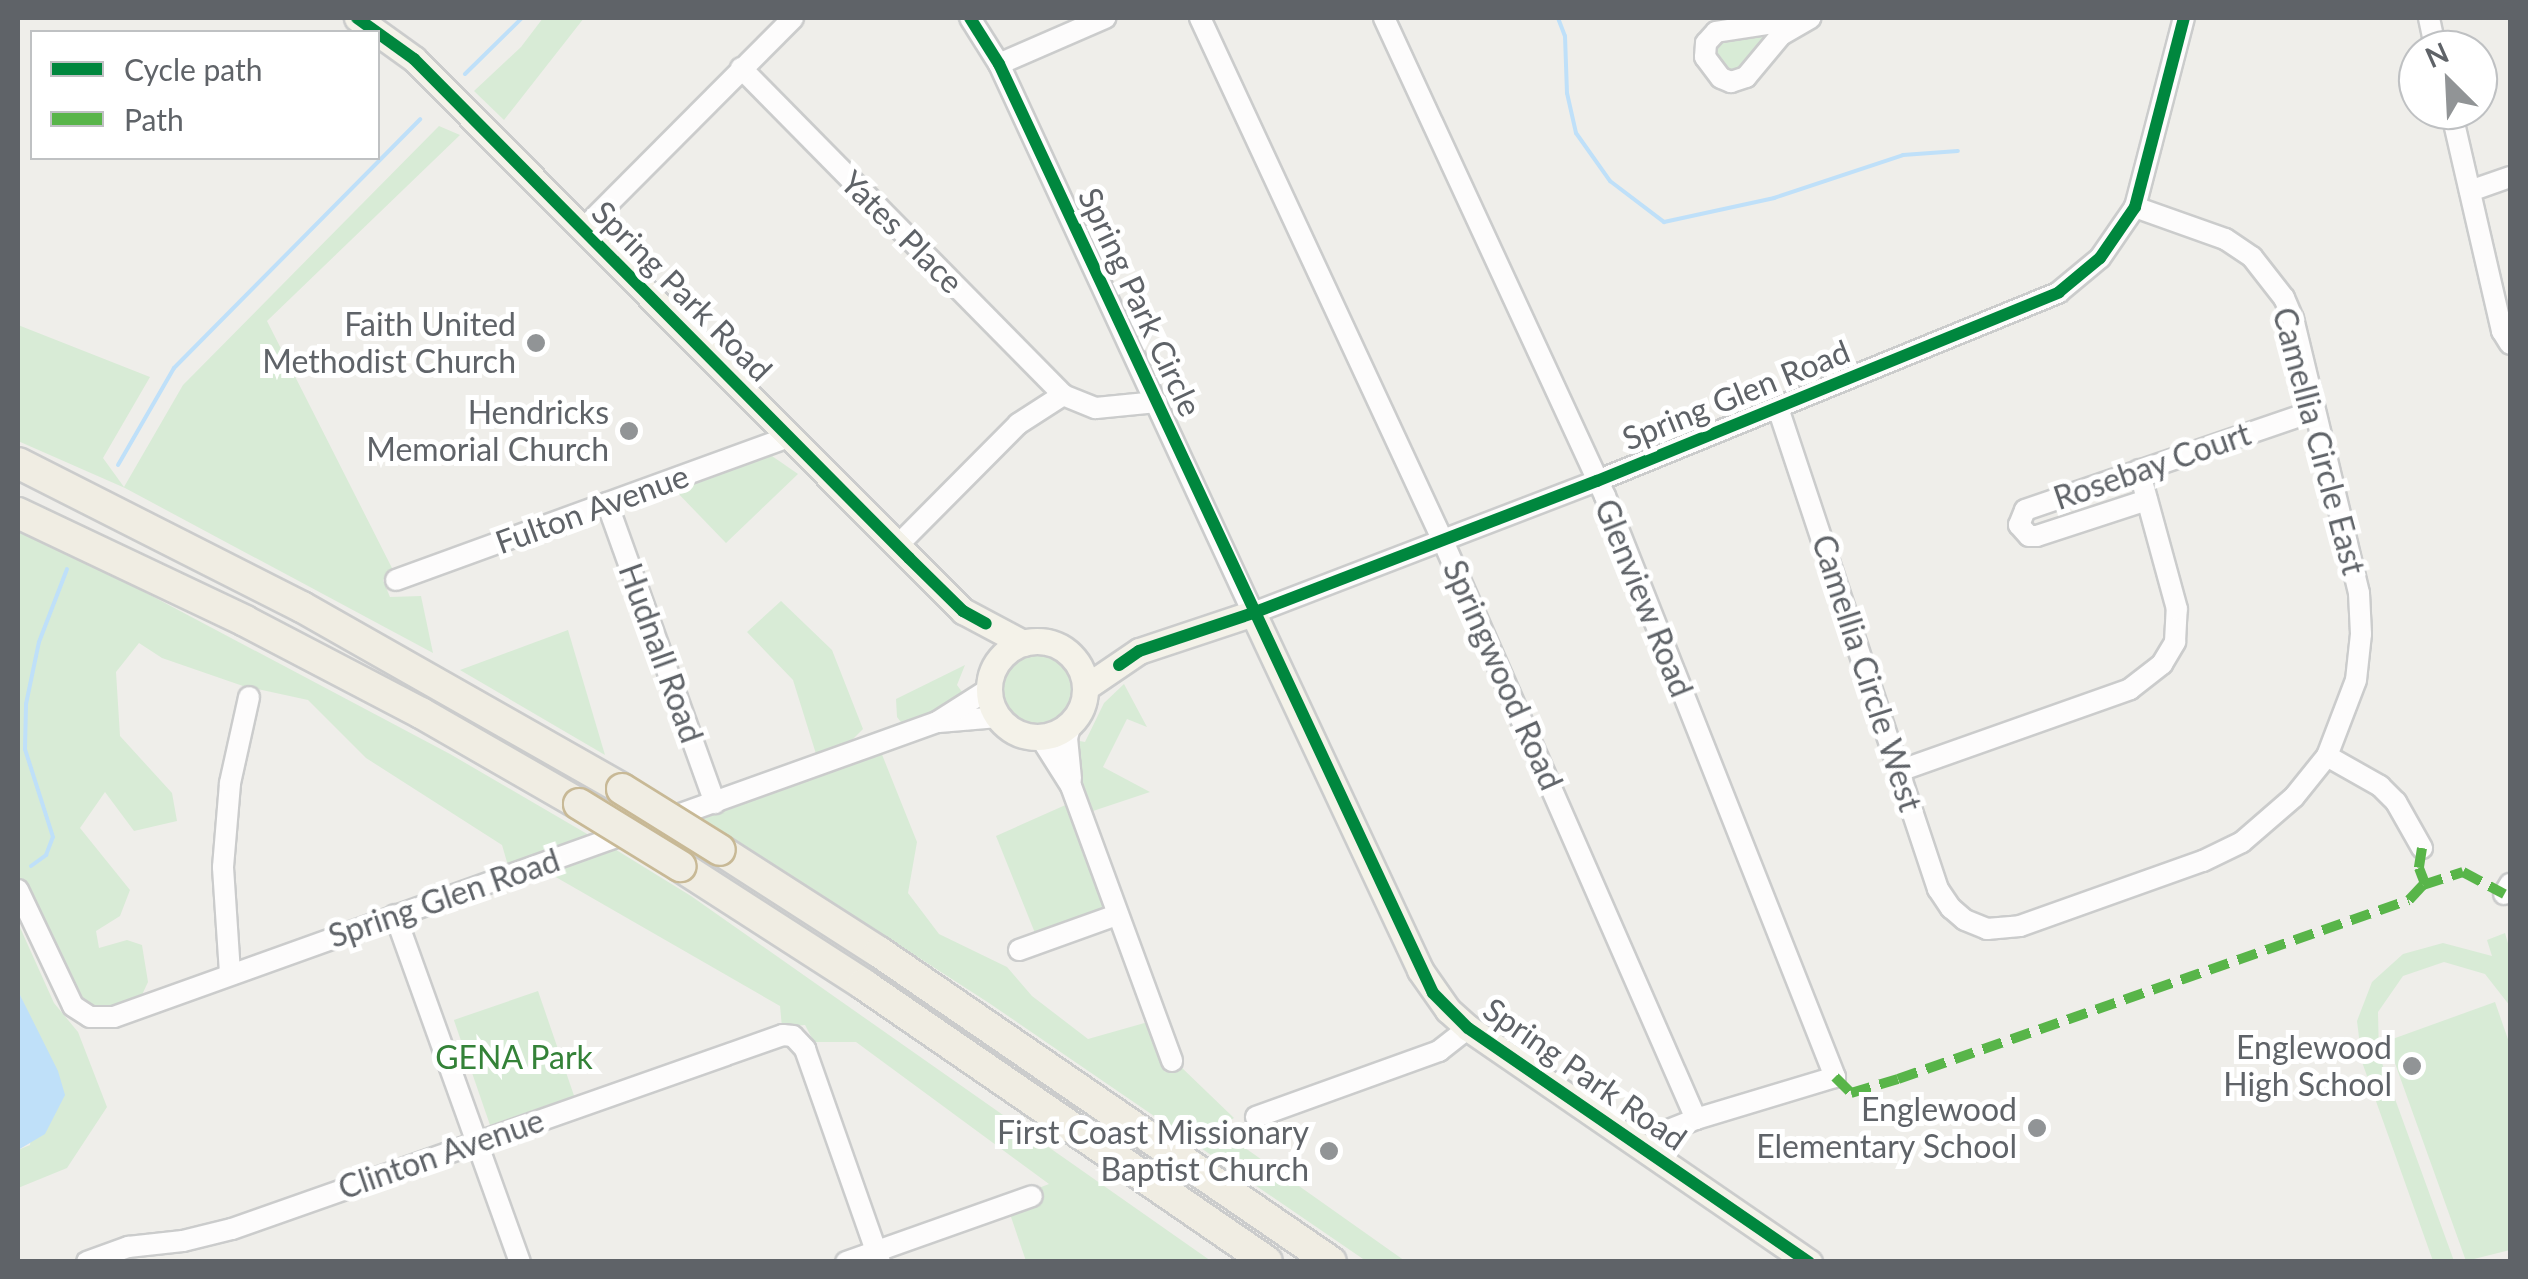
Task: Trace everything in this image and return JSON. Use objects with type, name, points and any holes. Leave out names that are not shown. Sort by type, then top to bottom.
[{"type":"highway","points":[[18,462],[316,615],[622,790],[879,952],[1331,1262]]},
{"type":"highway","points":[[18,513],[244,621],[421,713],[579,804],[864,984],[1267,1262]]},
{"type":"main road","name":"Spring Park Road","points":[[380,35],[414,60],[963,611],[996,664]]},
{"type":"main road","name":"Spring Park Road","points":[[963,611],[1023,643]]},
{"type":"main road","name":"Spring Park Road","points":[[1252,614],[1434,993],[1468,1028],[1809,1262]]},
{"type":"main road","name":"Spring Glen Road","points":[[1086,687],[1140,651],[1252,614]]},
{"type":"main road","points":[[1023,643],[1052,643],[1076,660],[1086,687],[1080,711],[1071,724],[1040,737],[1012,730],[998,717],[989,690],[996,664],[1023,643]]},
{"type":"main road","name":"Spring Glen Road","points":[[1076,660],[1119,650],[1140,651]]},
{"type":"street","points":[[582,230],[793,18]]},
{"type":"street","name":"Spring Park Circle","points":[[970,18],[999,64],[1252,614]]},
{"type":"street","points":[[999,64],[1106,18]]},
{"type":"street","name":"Springwood Road","points":[[1200,18],[1443,541],[1696,1119]]},
{"type":"street","name":"Glenview Road","points":[[1384,18],[1597,481],[1835,1076],[1696,1119]]},
{"type":"street","points":[[1808,18],[1781,34],[1746,77],[1731,82],[1721,78],[1705,57],[1706,44],[1716,32],[1808,18]]},
{"type":"street","name":"Spring Glen Road","points":[[1252,614],[1597,481],[2059,292],[2100,258],[2135,208],[2176,19]]},
{"type":"street","name":"Yates Place","points":[[741,68],[1063,395]]},
{"type":"street","points":[[2456,130],[2502,331],[2510,344]]},
{"type":"street","points":[[2470,191],[2510,177]]},
{"type":"street","name":"Camellia Circle East","points":[[2135,208],[2225,239],[2270,276],[2293,319],[2359,593],[2361,634],[2356,680],[2328,756]]},
{"type":"street","points":[[897,546],[1018,424],[1063,395],[1096,408],[1156,402]]},
{"type":"street","name":"Camellia Circle West","points":[[1778,408],[1938,889],[1951,908],[1975,925],[2004,930],[2020,926],[2203,862],[2268,822],[2328,756]]},
{"type":"street","name":"Rosebay Court","points":[[2147,500],[2038,536],[2029,536],[2019,524],[2025,510],[2314,411]]},
{"type":"street","name":"Fulton Avenue","points":[[396,580],[788,437]]},
{"type":"street","points":[[1899,772],[2113,696],[2152,676],[2168,655],[2178,630],[2176,609],[2139,470]]},
{"type":"street","name":"Hudnall Road","points":[[607,503],[716,803]]},
{"type":"street","name":"Spring Glen Road","points":[[18,890],[73,1006],[90,1017],[114,1017],[937,722],[989,690]]},
{"type":"street","points":[[230,973],[223,867],[230,784],[249,697]]},
{"type":"street","name":"Spring Glen Road","points":[[937,722],[998,717]]},
{"type":"street","points":[[1071,724],[1067,738],[1071,786]]},
{"type":"street","points":[[1040,737],[1071,786],[1172,1060]]},
{"type":"street","points":[[2328,756],[2380,786],[2396,802],[2422,848]]},
{"type":"street","points":[[1020,950],[1117,915]]},
{"type":"street","points":[[395,916],[520,1262]]},
{"type":"street","points":[[1256,1118],[1440,1051],[1468,1028]]},
{"type":"street","name":"Clinton Avenue","points":[[97,1260],[232,1230],[773,1036],[793,1036],[805,1048],[878,1256]]},
{"type":"street","points":[[1649,1152],[1669,1130],[1696,1119]]},
{"type":"street","points":[[846,1262],[878,1256],[1032,1196]]},
{"type":"green space","points":[[543,18],[584,18],[504,120],[474,91],[521,47]]},
{"type":"green space","points":[[1779,28],[1739,73],[1723,72],[1712,48],[1717,39]]},
{"type":"green space","points":[[439,126],[460,135],[267,321],[394,572],[383,580],[390,597],[421,596],[433,653],[125,488],[18,441],[18,325],[150,377],[103,458],[124,487],[183,385]]},
{"type":"green space","points":[[772,456],[798,474],[726,543],[671,486]]},
{"type":"green space","points":[[18,525],[450,754],[594,838],[509,869],[502,845],[366,758],[308,700],[243,686],[162,658],[139,643],[116,672],[120,736],[172,793],[177,821],[134,831],[105,792],[80,828],[130,890],[120,916],[96,931],[99,948],[127,940],[142,945],[148,982],[141,997],[124,1005],[93,1007],[81,1001],[73,993],[45,921],[18,876]]},
{"type":"green space","points":[[781,601],[832,650],[863,729],[850,742],[816,754],[793,680],[747,632]]},
{"type":"green space","points":[[568,630],[605,755],[460,670]]},
{"type":"green space","points":[[1037,654],[1062,664],[1072,689],[1062,714],[1037,724],[1012,714],[1002,689],[1012,664]]},
{"type":"green space","points":[[965,665],[957,685],[965,696],[904,726],[897,717],[896,699]]},
{"type":"green space","points":[[1124,684],[1147,727],[1127,719],[1103,767],[1150,792],[1087,813],[1078,782],[1074,740],[1085,742],[1104,703]]},
{"type":"green space","points":[[881,752],[917,842],[908,893],[939,934],[1007,967],[1032,996],[1088,1039],[1148,1022],[1165,1072],[1180,1066],[1234,1118],[1217,1128],[1405,1261],[1366,1261],[989,1003],[699,816]]},
{"type":"green space","points":[[1070,803],[1105,904],[1100,913],[1037,938],[996,836]]},
{"type":"green space","points":[[613,848],[691,896],[1211,1261],[1026,1261],[1010,1214],[1041,1203],[1036,1189],[1049,1184],[856,1042],[814,1042],[805,1025],[782,1027],[780,1006],[547,872]]},
{"type":"green space","points":[[18,923],[54,1003],[78,1032],[107,1107],[67,1168],[18,1188],[18,1150],[30,1145],[42,1043],[18,991]]},
{"type":"green space","points":[[2505,933],[2510,950],[2510,1006],[2485,974],[2444,962],[2403,976],[2378,1012],[2379,1055],[2454,1261],[2433,1261],[2362,1062],[2357,1021],[2372,982],[2403,954],[2443,943],[2492,956],[2487,940]]},
{"type":"green space","name":"GENA Park","points":[[538,991],[574,1096],[490,1125],[454,1020]]},
{"type":"green space","points":[[2495,1002],[2510,1045],[2510,1250],[2466,1261],[2387,1041]]},
{"type":"water","points":[[18,991],[58,1071],[65,1095],[45,1134],[18,1150]]},
{"type":"waterway","points":[[465,74],[522,18]]},
{"type":"waterway","points":[[1558,18],[1565,36],[1567,93],[1576,133],[1610,181],[1664,222],[1774,198],[1903,155],[1958,151]]},
{"type":"waterway","points":[[380,159],[420,119]]},
{"type":"waterway","points":[[118,465],[174,368],[379,160]]},
{"type":"waterway","points":[[31,866],[46,855],[53,837],[25,749],[26,704],[39,642],[67,569]]},
{"type":"marked path","points":[[2422,848],[2419,868],[2425,884]]},
{"type":"marked path","points":[[1835,1077],[1851,1093],[1898,1079],[2409,900],[2423,885],[2463,872],[2504,894]]},
{"type":"cycle path","points":[[357,18],[374,30]]},
{"type":"cycle path","points":[[970,18],[999,64],[1433,993],[1468,1028],[1809,1262]]},
{"type":"cycle path","points":[[1119,665],[1139,651],[1253,613],[1597,481],[2059,292],[2100,258],[2135,207],[2184,18]]},
{"type":"cycle path","points":[[380,35],[414,59],[963,611],[986,624]]},
{"type":"place","name":"Faith United Methodist Church","points":[[536,343]]},
{"type":"place","name":"Hendricks Memorial Church","points":[[629,431]]},
{"type":"place","name":"Englewood High School","points":[[2412,1066]]},
{"type":"place","name":"Englewood Elementary School","points":[[2037,1128]]},
{"type":"place","name":"First Coast Missionary Baptist Church","points":[[1329,1151]]}]
